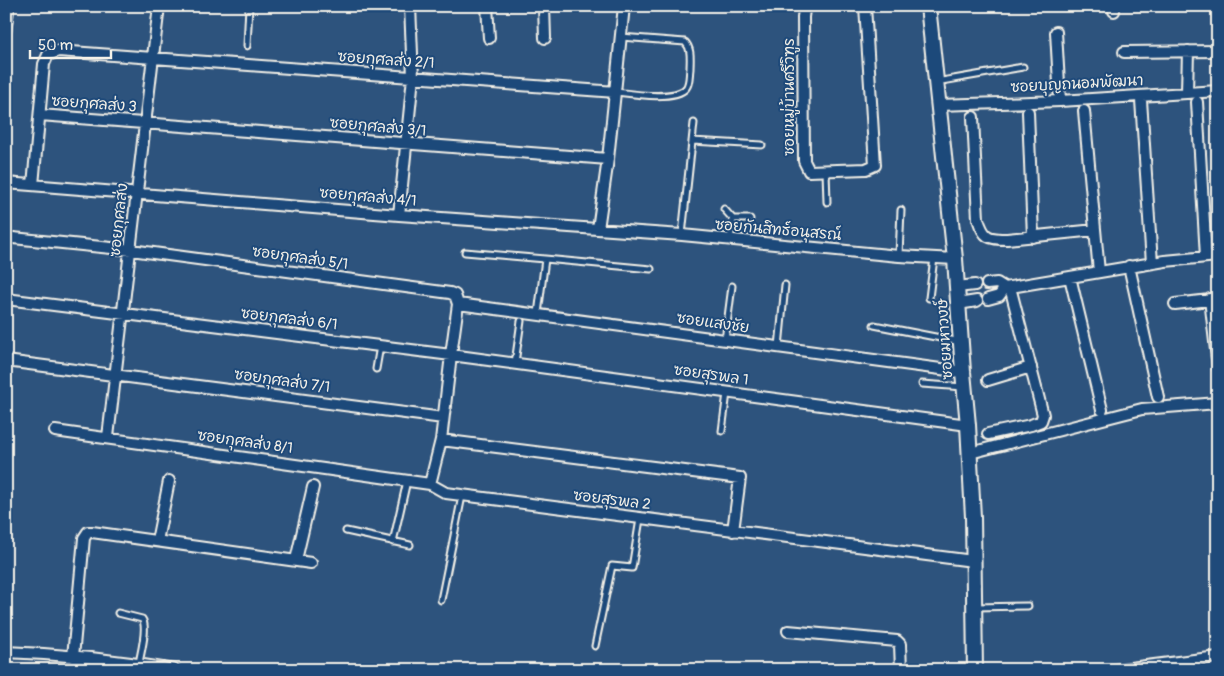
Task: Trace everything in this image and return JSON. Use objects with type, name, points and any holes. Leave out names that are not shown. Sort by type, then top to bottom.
[{"type":"street","name":"ซอยกุศลส่ง","points":[[108,437],[131,250],[136,193],[154,58],[158,6]]},
{"type":"street","points":[[400,215],[413,77],[410,6]]},
{"type":"street","points":[[487,6],[489,38]]},
{"type":"street","points":[[544,6],[545,38]]},
{"type":"street","points":[[598,229],[616,92],[624,6]]},
{"type":"street","name":"ซอยหมู่บ้านศรีวิฑูร","points":[[808,6],[804,10],[803,17],[804,161],[809,171],[866,169],[875,165],[865,6]]},
{"type":"street","name":"ซอยมหาวงษ์","points":[[928,6],[955,259],[970,453],[975,670]]},
{"type":"street","points":[[1056,32],[1060,101]]},
{"type":"street","name":"ซอยกุศลส่ง 2/1","points":[[40,115],[44,64],[48,55],[58,51],[616,92]]},
{"type":"street","points":[[1187,92],[1188,51]]},
{"type":"street","points":[[1124,52],[1218,51]]},
{"type":"street","name":"ซอยบุญถนอมพัฒนา","points":[[938,105],[1060,101],[1218,91]]},
{"type":"street","points":[[1141,100],[1152,263]]},
{"type":"street","points":[[1197,102],[1206,257]]},
{"type":"street","points":[[1084,111],[1099,272]]},
{"type":"street","points":[[1028,112],[1033,237]]},
{"type":"street","points":[[33,185],[40,115]]},
{"type":"street","name":"ซอยกุศลส่ง 3","points":[[40,115],[146,123]]},
{"type":"street","points":[[973,117],[978,220],[986,236],[994,239],[1033,237],[1095,230]]},
{"type":"street","name":"ซอยกุศลส่ง 3/1","points":[[146,123],[608,159]]},
{"type":"street","name":"ซอยกุศลส่ง 4/1","points":[[6,183],[598,229]]},
{"type":"street","name":"ซอยกันสิทธ์อนุสรณ์","points":[[598,229],[899,256],[955,259]]},
{"type":"street","name":"ซอยกุศลส่ง 5/1","points":[[13,238],[131,250],[450,293],[458,298],[458,304]]},
{"type":"street","points":[[988,299],[999,296],[1008,288],[1130,266],[1218,256]]},
{"type":"street","points":[[1130,266],[1158,397]]},
{"type":"street","points":[[1070,277],[1102,410]]},
{"type":"street","points":[[987,284],[997,283],[1008,288],[1043,415],[1042,419],[1032,425],[988,434]]},
{"type":"street","points":[[957,287],[975,285]]},
{"type":"street","name":"ซอยกุศลส่ง 6/1","points":[[6,299],[451,355]]},
{"type":"street","points":[[1175,304],[1214,299],[1218,368]]},
{"type":"street","points":[[958,304],[977,301]]},
{"type":"street","points":[[430,484],[441,440],[458,304]]},
{"type":"street","name":"ซอยแสงชัย","points":[[458,304],[963,372]]},
{"type":"street","name":"ซอยสุรพล 1","points":[[451,355],[968,425]]},
{"type":"street","name":"ซอยกุศลส่ง 7/1","points":[[6,361],[443,418]]},
{"type":"street","points":[[988,380],[1031,368]]},
{"type":"street","points":[[970,453],[1142,409],[1218,403]]},
{"type":"street","name":"ซอยกุศลส่ง 8/1","points":[[55,431],[430,484]]},
{"type":"street","points":[[441,440],[740,478],[733,531]]},
{"type":"street","points":[[158,541],[169,481]]},
{"type":"street","name":"ซอยสุรพล 2","points":[[430,484],[446,492],[462,496],[973,561]]},
{"type":"street","points":[[296,560],[313,487]]},
{"type":"street","points":[[74,657],[85,534],[92,532],[311,563]]},
{"type":"street","points":[[788,631],[897,641],[900,644],[901,670]]},
{"type":"street","points":[[6,652],[59,654],[175,670]]},
{"type":"street","points":[[1114,670],[1184,665],[1218,657]]},
{"type":"lane","points":[[6,45],[11,6]]},
{"type":"lane","points":[[247,46],[249,6]]},
{"type":"lane","points":[[616,92],[656,95],[676,94],[687,87],[689,80],[690,48],[685,42],[621,37]]},
{"type":"lane","points":[[936,82],[1023,67]]},
{"type":"lane","points":[[682,236],[694,123]]},
{"type":"lane","points":[[692,141],[762,145]]},
{"type":"lane","points":[[826,170],[827,202]]},
{"type":"lane","points":[[724,209],[733,219],[750,219]]},
{"type":"lane","points":[[899,256],[901,210]]},
{"type":"lane","points":[[730,240],[733,219]]},
{"type":"lane","points":[[465,252],[651,269]]},
{"type":"lane","points":[[930,298],[934,258]]},
{"type":"lane","points":[[538,315],[545,260]]},
{"type":"lane","points":[[779,347],[785,285]]},
{"type":"lane","points":[[725,340],[732,286]]},
{"type":"lane","points":[[515,364],[520,321]]},
{"type":"lane","points":[[874,325],[961,342]]},
{"type":"lane","points":[[376,369],[380,346]]},
{"type":"lane","points":[[922,384],[964,387]]},
{"type":"lane","points":[[722,431],[727,392]]},
{"type":"lane","points":[[394,542],[408,480]]},
{"type":"lane","points":[[441,600],[462,496]]},
{"type":"lane","points":[[595,646],[612,566],[632,568],[640,519]]},
{"type":"lane","points":[[346,530],[410,545]]},
{"type":"lane","points":[[973,607],[1028,606]]},
{"type":"lane","points":[[118,613],[137,617],[144,621],[142,666]]}]
